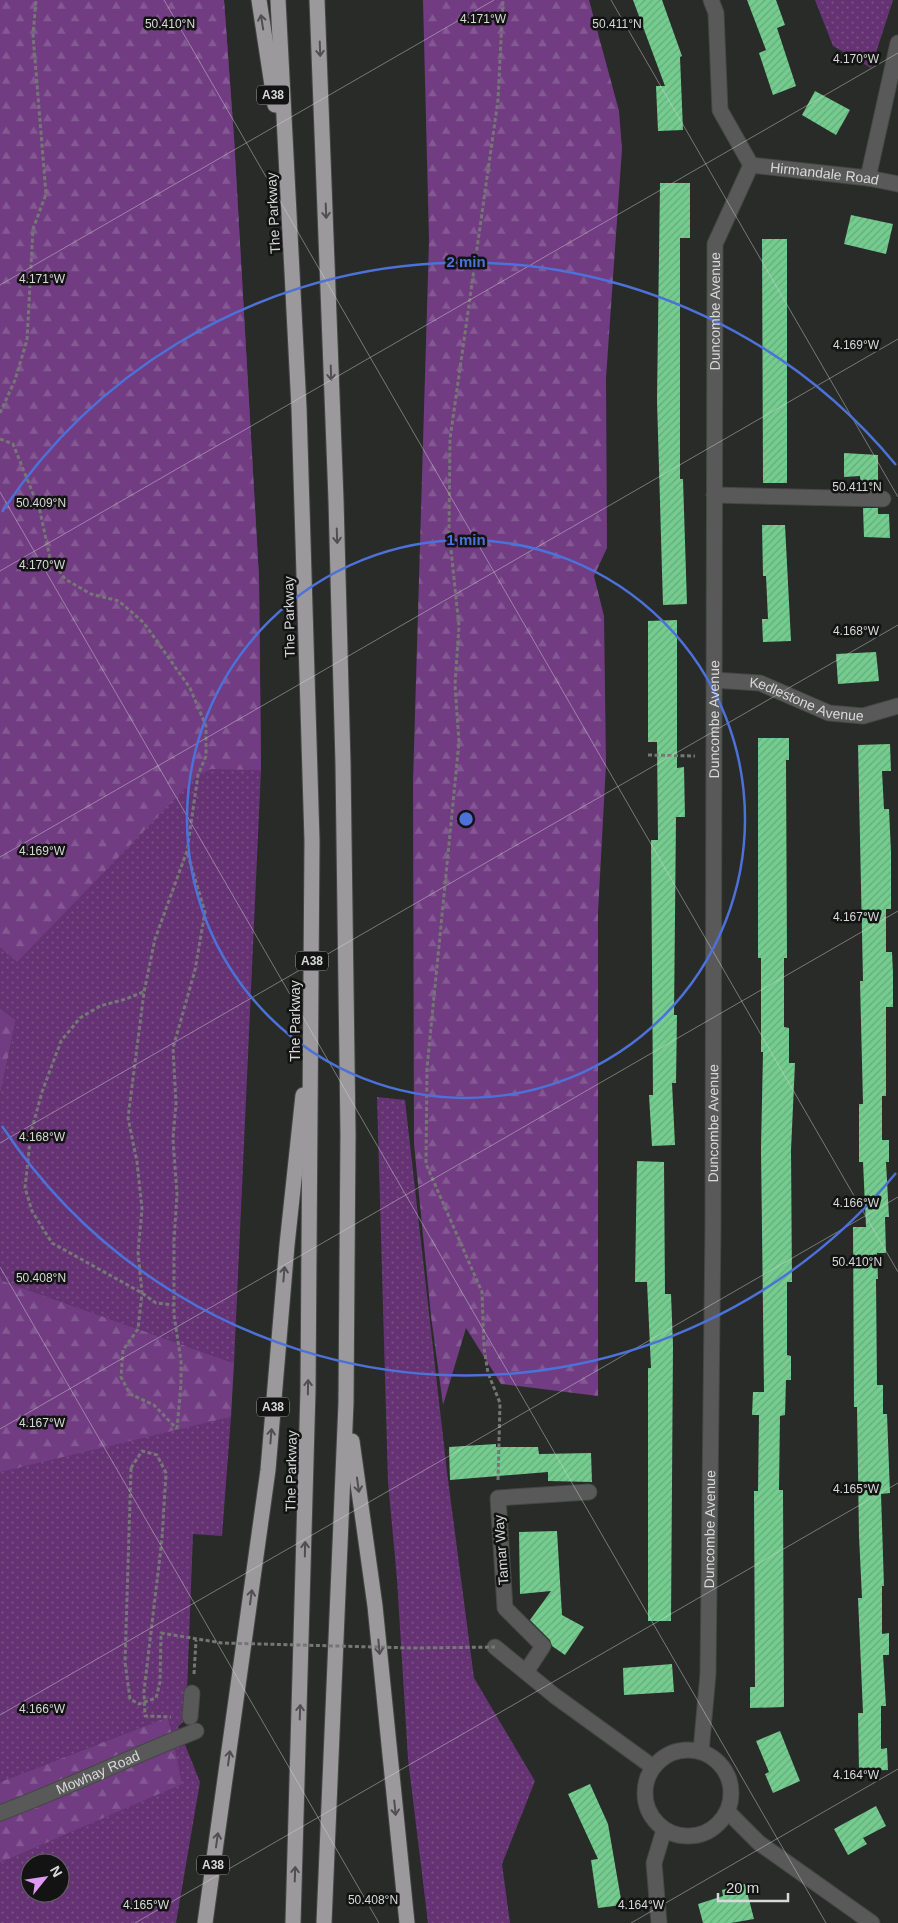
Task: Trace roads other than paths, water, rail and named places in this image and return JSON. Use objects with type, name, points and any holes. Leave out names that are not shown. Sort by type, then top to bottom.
[{"type":"highway","name":"A38","points":[[259,0],[288,191]]},
{"type":"highway","name":"The Parkway","points":[[278,0],[304,516],[306,688],[312,841],[312,1006],[305,1568],[293,1923]]},
{"type":"highway","name":"A38","points":[[318,0],[343,764],[348,1134],[346,1402],[324,1923]]},
{"type":"highway","name":"A38","points":[[205,1923],[268,1470],[287,1245],[312,1006]]},
{"type":"highway","name":"A38","points":[[346,1402],[375,1606],[407,1923]]},
{"type":"street","points":[[711,0],[716,13],[720,110],[751,165]]},
{"type":"street","points":[[868,178],[898,43]]},
{"type":"street","name":"Hirmandale Road","points":[[751,165],[868,178],[898,184]]},
{"type":"street","name":"Duncombe Avenue","points":[[701,1751],[708,1674],[713,1226],[715,244],[751,165]]},
{"type":"street","points":[[714,495],[883,499]]},
{"type":"street","name":"Kedlestone Avenue","points":[[714,680],[760,683],[830,713],[862,716],[898,706]]},
{"type":"street","name":"Tamar Way","points":[[526,1672],[543,1646],[505,1608],[498,1498],[589,1492]]},
{"type":"street","points":[[495,1647],[653,1767]]},
{"type":"street","name":"Mowhay Road","points":[[0,1813],[64,1789],[126,1760],[193,1724],[192,1693]]},
{"type":"street","points":[[685,1749],[701,1751],[719,1762],[730,1779],[732,1797],[728,1812],[716,1827],[698,1836],[678,1836],[664,1830],[652,1817],[645,1797],[646,1784],[653,1767],[668,1754],[685,1749]]},
{"type":"street","points":[[728,1812],[759,1843],[872,1923]]},
{"type":"street","points":[[659,1923],[654,1863],[664,1830]]}]
